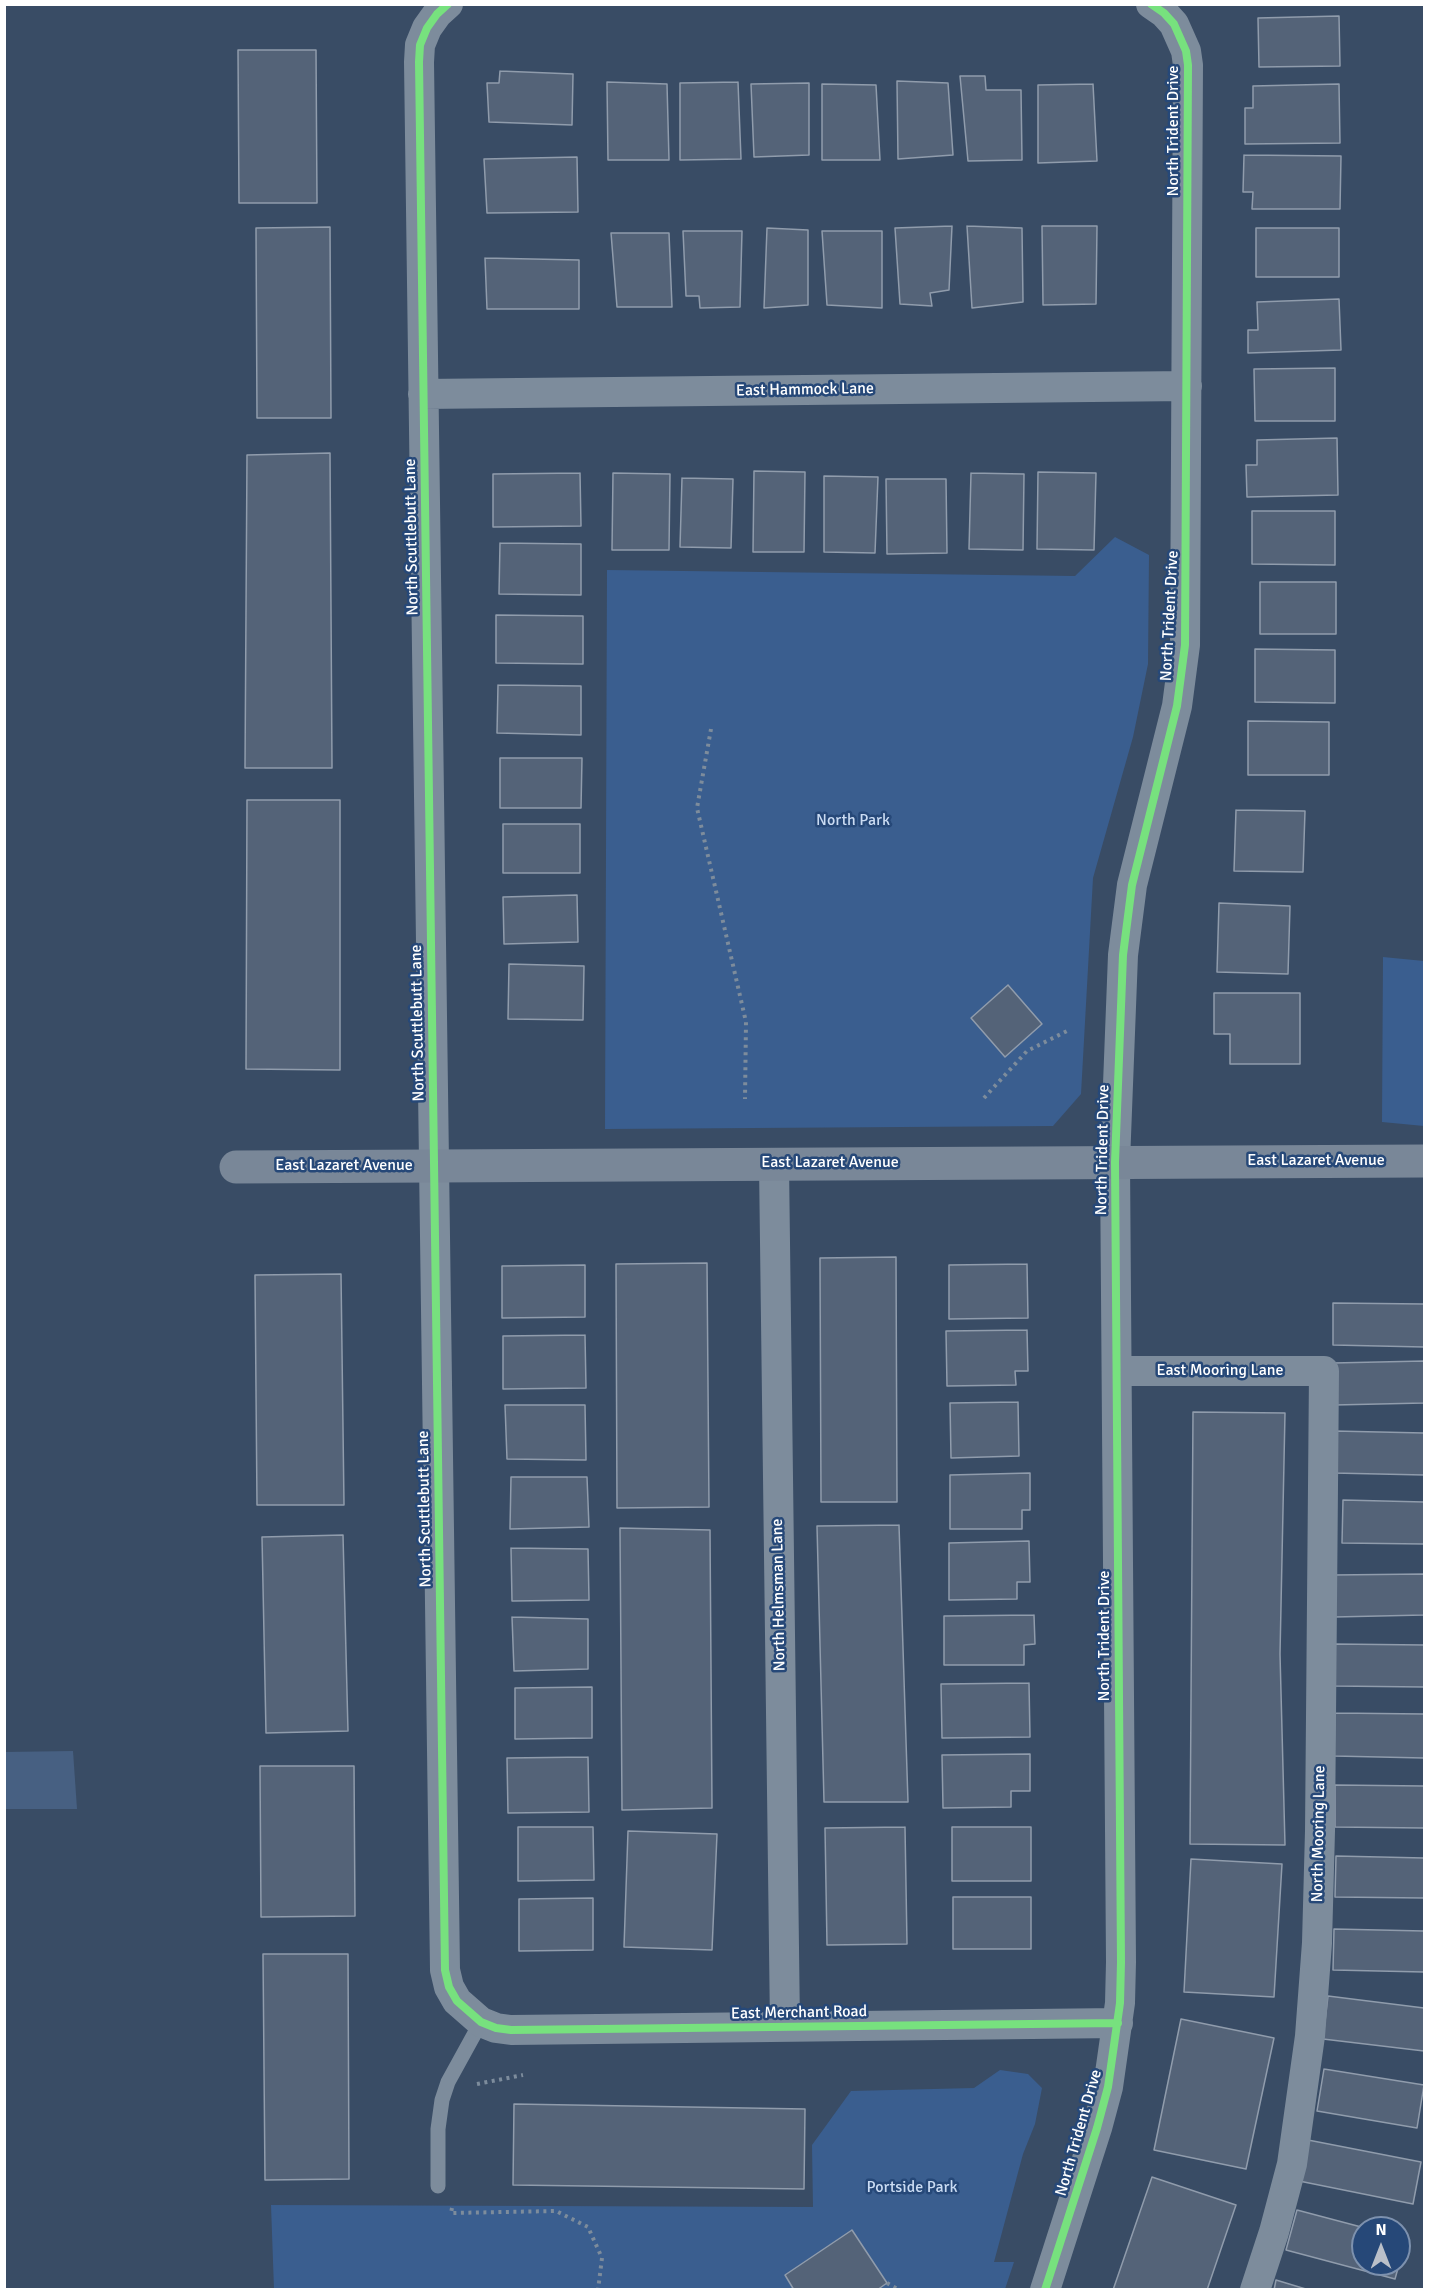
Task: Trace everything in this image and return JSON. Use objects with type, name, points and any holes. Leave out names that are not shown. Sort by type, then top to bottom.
[{"type":"street","name":"North Scuttlebutt Lane","points":[[438,8],[420,45],[419,62],[445,1970],[449,1987],[457,2001],[481,2022]]},
{"type":"street","name":"North Trident Drive","points":[[1045,2289],[1097,2128],[1108,2086],[1118,2023],[1121,1962],[1115,1162],[1126,918],[1138,852],[1177,706],[1185,645],[1188,65],[1182,37],[1174,24],[1158,9]]},
{"type":"street","name":"East Hammock Lane","points":[[423,394],[1187,386]]},
{"type":"street","name":"East Lazaret Avenue","points":[[236,1167],[1425,1161]]},
{"type":"street","name":"North Helmsman Lane","points":[[774,1164],[784,2026]]},
{"type":"street","name":"East Mooring Lane","points":[[1117,1371],[1324,1371]]},
{"type":"street","name":"North Mooring Lane","points":[[1255,2289],[1274,2232],[1292,2164],[1310,2036],[1315,1978],[1320,1830],[1324,1371]]},
{"type":"street","name":"East Merchant Road","points":[[481,2022],[496,2028],[511,2030],[1118,2023]]},
{"type":"lane","points":[[438,2186],[438,2129],[442,2100],[448,2082],[481,2022]]},
{"type":"path","points":[[711,729],[698,808],[746,1022],[745,1099]]},
{"type":"path","points":[[984,1098],[1027,1051],[1067,1031]]},
{"type":"path","points":[[472,2085],[523,2076]]},
{"type":"path","points":[[452,2201],[452,2213],[556,2211],[588,2227],[602,2258],[598,2289]]},
{"type":"path","points":[[887,2283],[899,2289]]},
{"type":"green space","name":"North Park","points":[[1115,537],[1149,555],[1148,664],[1133,737],[1093,878],[1081,1094],[1053,1126],[605,1129],[607,570],[1075,576]]},
{"type":"green space","points":[[1383,957],[1424,961],[1424,1126],[1382,1122]]},
{"type":"green space","name":"Portside Park","points":[[1000,2070],[1028,2074],[1042,2088],[1035,2124],[1023,2154],[994,2262],[1014,2262],[1005,2289],[274,2289],[271,2205],[813,2207],[812,2145],[851,2091],[974,2088]]},
{"type":"shaded area","points":[[73,1751],[77,1809],[5,1809],[5,1752]]},
{"type":"building","points":[[1339,16],[1340,66],[1259,67],[1258,18]]},
{"type":"building","points":[[238,50],[316,50],[317,203],[239,203]]},
{"type":"building","points":[[500,71],[573,74],[572,125],[489,122],[487,83],[499,83]]},
{"type":"building","points":[[960,76],[985,76],[986,90],[1021,90],[1022,160],[968,161]]},
{"type":"building","points":[[897,81],[948,83],[953,155],[898,159]]},
{"type":"building","points":[[607,82],[667,84],[669,160],[608,160]]},
{"type":"building","points":[[738,82],[741,159],[680,160],[680,83]]},
{"type":"building","points":[[809,83],[809,155],[754,157],[751,84]]},
{"type":"building","points":[[822,84],[876,85],[880,160],[822,160]]},
{"type":"building","points":[[1093,84],[1097,161],[1038,163],[1038,85]]},
{"type":"building","points":[[1339,84],[1340,143],[1245,144],[1245,108],[1253,108],[1253,86]]},
{"type":"building","points":[[1244,155],[1341,156],[1340,209],[1252,209],[1253,192],[1243,192]]},
{"type":"building","points":[[577,157],[578,212],[487,213],[484,159]]},
{"type":"building","points":[[952,226],[949,290],[930,293],[932,306],[900,304],[895,228]]},
{"type":"building","points":[[967,226],[1022,228],[1023,302],[972,308]]},
{"type":"building","points":[[1042,226],[1097,226],[1096,304],[1043,305]]},
{"type":"building","points":[[330,227],[331,418],[257,418],[256,228]]},
{"type":"building","points":[[767,228],[808,230],[808,305],[764,308]]},
{"type":"building","points":[[1256,228],[1339,228],[1339,277],[1256,277]]},
{"type":"building","points":[[683,231],[742,231],[740,307],[700,308],[699,296],[686,296]]},
{"type":"building","points":[[822,231],[882,231],[882,308],[827,305]]},
{"type":"building","points":[[611,233],[669,233],[672,307],[617,307]]},
{"type":"building","points":[[485,258],[579,260],[579,309],[487,309]]},
{"type":"building","points":[[1339,299],[1341,350],[1248,353],[1248,330],[1258,330],[1257,302]]},
{"type":"building","points":[[1335,368],[1335,421],[1255,421],[1254,369]]},
{"type":"building","points":[[1337,438],[1338,495],[1247,497],[1246,465],[1257,465],[1257,440]]},
{"type":"building","points":[[330,453],[332,768],[245,768],[247,455]]},
{"type":"building","points":[[754,471],[805,472],[804,552],[753,552]]},
{"type":"building","points":[[1038,472],[1096,473],[1094,550],[1037,549]]},
{"type":"building","points":[[580,473],[581,526],[493,527],[493,474]]},
{"type":"building","points":[[613,473],[670,474],[669,550],[612,550]]},
{"type":"building","points":[[971,473],[1024,474],[1023,550],[969,549]]},
{"type":"building","points":[[824,476],[878,477],[875,553],[824,552]]},
{"type":"building","points":[[682,478],[733,479],[731,548],[680,547]]},
{"type":"building","points":[[886,479],[946,479],[947,553],[887,554]]},
{"type":"building","points":[[1252,511],[1335,511],[1335,565],[1252,564]]},
{"type":"building","points":[[500,543],[581,544],[581,595],[499,594]]},
{"type":"building","points":[[1260,582],[1336,582],[1336,634],[1260,634]]},
{"type":"building","points":[[496,615],[583,616],[583,664],[496,663]]},
{"type":"building","points":[[1255,649],[1335,650],[1335,703],[1255,702]]},
{"type":"building","points":[[498,685],[581,686],[581,735],[497,733]]},
{"type":"building","points":[[1248,721],[1329,722],[1329,775],[1248,775]]},
{"type":"building","points":[[500,758],[582,758],[581,808],[500,808]]},
{"type":"building","points":[[247,800],[340,800],[340,1070],[246,1069]]},
{"type":"building","points":[[1236,810],[1305,811],[1303,872],[1234,871]]},
{"type":"building","points":[[503,824],[580,824],[580,873],[503,873]]},
{"type":"building","points":[[577,895],[578,942],[504,944],[503,897]]},
{"type":"building","points":[[1219,903],[1290,906],[1288,974],[1217,972]]},
{"type":"building","points":[[509,964],[584,966],[583,1020],[508,1019]]},
{"type":"building","points":[[1008,985],[1042,1024],[1005,1057],[971,1018]]},
{"type":"building","points":[[1214,993],[1300,993],[1300,1064],[1230,1064],[1230,1034],[1214,1034]]},
{"type":"building","points":[[896,1257],[897,1502],[821,1502],[820,1258]]},
{"type":"building","points":[[707,1263],[709,1507],[617,1508],[616,1264]]},
{"type":"building","points":[[1027,1264],[1028,1318],[949,1319],[949,1265]]},
{"type":"building","points":[[585,1265],[585,1317],[502,1318],[502,1266]]},
{"type":"building","points":[[341,1274],[344,1505],[257,1505],[255,1275]]},
{"type":"building","points":[[1333,1303],[1424,1304],[1424,1347],[1333,1345]]},
{"type":"building","points":[[1027,1330],[1028,1371],[1015,1371],[1016,1385],[947,1386],[946,1331]]},
{"type":"building","points":[[585,1335],[586,1388],[503,1389],[503,1336]]},
{"type":"building","points":[[1424,1361],[1424,1403],[1334,1405],[1333,1363]]},
{"type":"building","points":[[1018,1402],[1019,1456],[951,1458],[950,1403]]},
{"type":"building","points":[[505,1405],[585,1405],[586,1460],[507,1459]]},
{"type":"building","points":[[1193,1412],[1285,1413],[1280,1654],[1285,1845],[1190,1844]]},
{"type":"building","points":[[1334,1431],[1424,1433],[1424,1475],[1333,1473]]},
{"type":"building","points":[[1030,1473],[1030,1510],[1022,1510],[1022,1529],[950,1529],[950,1475]]},
{"type":"building","points":[[511,1477],[587,1477],[589,1527],[510,1529]]},
{"type":"building","points":[[1343,1500],[1424,1502],[1424,1544],[1342,1543]]},
{"type":"building","points":[[899,1525],[908,1802],[824,1802],[817,1526]]},
{"type":"building","points":[[620,1528],[710,1530],[712,1808],[622,1810]]},
{"type":"building","points":[[343,1535],[348,1731],[266,1733],[262,1537]]},
{"type":"building","points":[[1029,1541],[1030,1582],[1017,1582],[1017,1599],[949,1600],[949,1543]]},
{"type":"building","points":[[511,1548],[588,1549],[589,1600],[512,1601]]},
{"type":"building","points":[[1424,1574],[1424,1615],[1334,1617],[1333,1575]]},
{"type":"building","points":[[1034,1615],[1035,1644],[1024,1645],[1024,1665],[944,1665],[944,1616]]},
{"type":"building","points":[[512,1617],[588,1619],[588,1669],[514,1671]]},
{"type":"building","points":[[1334,1644],[1424,1645],[1424,1687],[1334,1686]]},
{"type":"building","points":[[1029,1683],[1030,1737],[942,1738],[941,1684]]},
{"type":"building","points":[[592,1687],[592,1738],[515,1739],[515,1688]]},
{"type":"building","points":[[1335,1713],[1424,1714],[1424,1758],[1334,1756]]},
{"type":"building","points":[[1030,1754],[1030,1791],[1011,1791],[1011,1807],[943,1808],[942,1755]]},
{"type":"building","points":[[588,1757],[589,1812],[508,1813],[507,1758]]},
{"type":"building","points":[[260,1766],[354,1766],[355,1916],[261,1917]]},
{"type":"building","points":[[1335,1785],[1424,1786],[1424,1828],[1335,1827]]},
{"type":"building","points":[[518,1827],[593,1827],[594,1880],[518,1881]]},
{"type":"building","points":[[905,1827],[907,1944],[827,1945],[825,1828]]},
{"type":"building","points":[[952,1827],[1031,1827],[1031,1881],[952,1881]]},
{"type":"building","points":[[628,1831],[717,1834],[712,1950],[624,1947]]},
{"type":"building","points":[[1336,1856],[1424,1858],[1424,1898],[1335,1897]]},
{"type":"building","points":[[1191,1859],[1282,1864],[1274,1997],[1184,1992]]},
{"type":"building","points":[[953,1897],[1031,1897],[1031,1949],[953,1949]]},
{"type":"building","points":[[593,1898],[593,1950],[519,1951],[519,1899]]},
{"type":"building","points":[[1334,1929],[1424,1931],[1424,1972],[1333,1970]]},
{"type":"building","points":[[263,1954],[348,1954],[349,2179],[265,2180]]},
{"type":"building","points":[[1328,1996],[1424,2008],[1424,2051],[1323,2039]]},
{"type":"building","points":[[1181,2019],[1274,2038],[1246,2169],[1154,2150]]},
{"type":"building","points":[[1324,2069],[1424,2085],[1417,2128],[1317,2111]]},
{"type":"building","points":[[514,2104],[805,2109],[804,2189],[513,2185]]},
{"type":"building","points":[[1308,2140],[1421,2162],[1413,2204],[1299,2181]]},
{"type":"building","points":[[1152,2177],[1236,2205],[1207,2290],[1113,2290]]},
{"type":"building","points":[[1297,2210],[1351,2224],[1351,2267],[1286,2250]]},
{"type":"building","points":[[852,2230],[887,2283],[877,2290],[794,2290],[785,2275]]},
{"type":"building","points":[[1276,2280],[1309,2290],[1274,2290]]},
{"type":"cycle path","points":[[448,4],[427,28],[420,45],[419,62],[445,1970],[449,1987],[457,2001],[481,2022],[496,2028],[511,2030],[1118,2023]]},
{"type":"cycle path","points":[[1045,2290],[1108,2087],[1120,2003],[1115,1162],[1123,955],[1132,885],[1177,706],[1185,645],[1188,65],[1186,51],[1174,24],[1151,4]]}]
